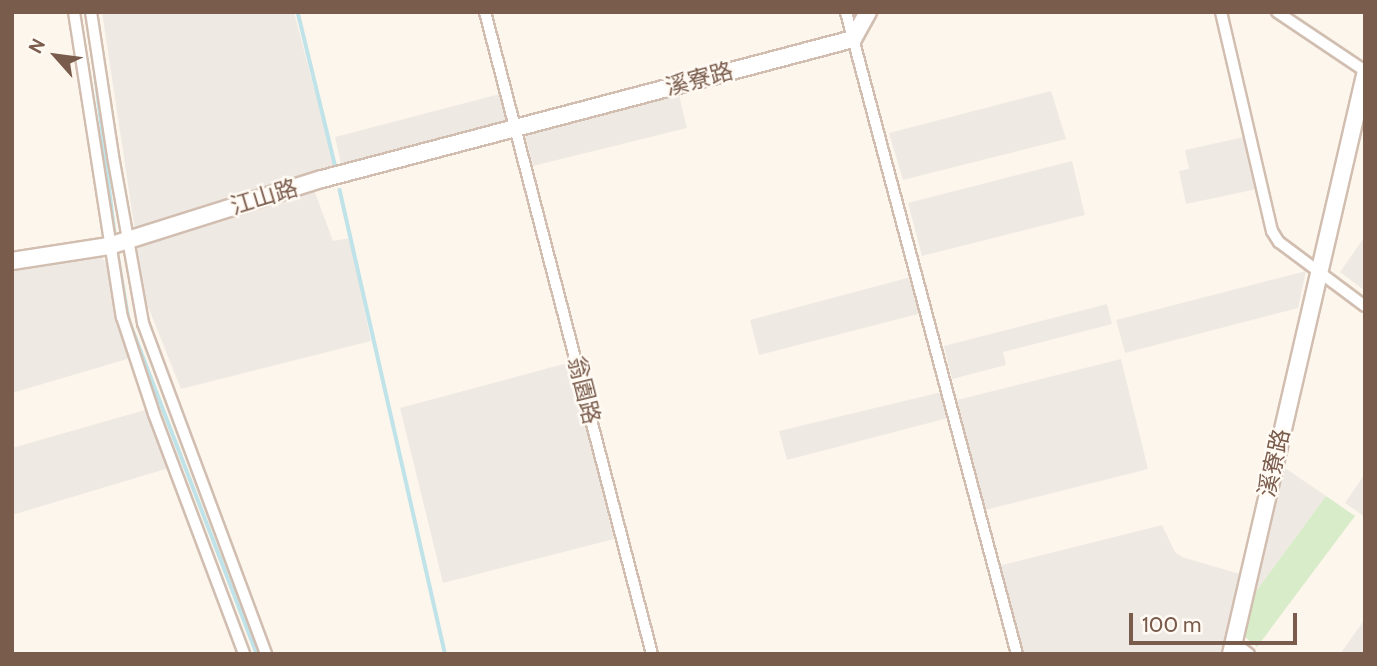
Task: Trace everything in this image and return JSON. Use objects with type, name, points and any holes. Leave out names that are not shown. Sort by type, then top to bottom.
[{"type":"street","points":[[74,12],[108,246],[122,317],[146,390],[244,654]]},
{"type":"street","points":[[92,12],[127,239],[143,323],[266,654]]},
{"type":"street","name":"翁園路","points":[[485,12],[652,654]]},
{"type":"street","points":[[846,12],[1017,654]]},
{"type":"street","points":[[853,39],[868,12]]},
{"type":"street","points":[[1221,12],[1272,231],[1279,242],[1365,306]]},
{"type":"street","points":[[1277,12],[1365,73]]},
{"type":"street","name":"溪寮路","points":[[516,127],[853,39]]},
{"type":"street","name":"溪寮路","points":[[1232,648],[1365,73]]},
{"type":"street","name":"江山路","points":[[12,261],[108,246],[322,179],[516,127]]},
{"type":"street","points":[[1232,648],[1249,654]]},
{"type":"shaded area","points":[[102,12],[294,12],[335,169],[135,231]]},
{"type":"shaded area","points":[[678,91],[687,128],[533,166],[524,130]]},
{"type":"shaded area","points":[[1051,91],[1066,139],[903,180],[889,133]]},
{"type":"shaded area","points":[[500,94],[509,125],[342,168],[335,137]]},
{"type":"shaded area","points":[[1244,137],[1257,189],[1186,204],[1179,171],[1189,169],[1185,150]]},
{"type":"shaded area","points":[[1072,161],[1085,215],[922,256],[908,203]]},
{"type":"shaded area","points":[[313,187],[333,241],[350,238],[371,341],[181,389],[147,304],[135,245]]},
{"type":"shaded area","points":[[1365,236],[1365,289],[1364,290],[1340,272]]},
{"type":"shaded area","points":[[98,255],[112,267],[134,357],[12,393],[12,268]]},
{"type":"shaded area","points":[[1306,271],[1298,308],[1125,353],[1116,320]]},
{"type":"shaded area","points":[[911,277],[926,312],[759,355],[750,320]]},
{"type":"shaded area","points":[[1107,304],[1112,324],[1003,352],[1006,365],[952,379],[944,346]]},
{"type":"shaded area","points":[[1121,359],[1148,469],[985,510],[957,400]]},
{"type":"shaded area","points":[[571,362],[614,539],[443,583],[400,408]]},
{"type":"shaded area","points":[[946,391],[952,417],[787,460],[779,431]]},
{"type":"shaded area","points":[[152,408],[169,468],[12,515],[12,448]]},
{"type":"shaded area","points":[[1285,468],[1326,496],[1254,594],[1279,472]]},
{"type":"shaded area","points":[[1365,474],[1365,517],[1345,503]]},
{"type":"shaded area","points":[[1162,525],[1175,552],[1182,557],[1243,575],[1225,654],[1021,654],[998,566]]},
{"type":"shaded area","points":[[1365,619],[1365,654],[1340,654]]},
{"type":"green space","points":[[1326,496],[1355,516],[1257,647],[1245,637],[1254,594]]},
{"type":"waterway","points":[[298,12],[335,164]]},
{"type":"waterway","points":[[96,77],[115,234]]},
{"type":"waterway","points":[[340,190],[445,654]]},
{"type":"waterway","points":[[118,255],[129,320],[257,654]]}]
